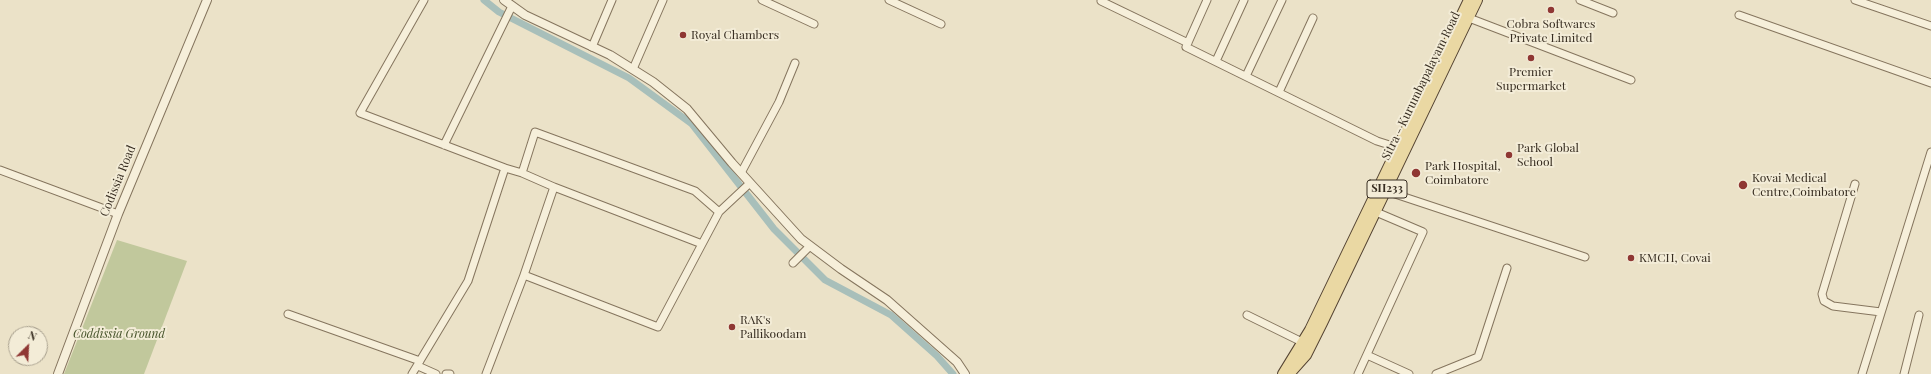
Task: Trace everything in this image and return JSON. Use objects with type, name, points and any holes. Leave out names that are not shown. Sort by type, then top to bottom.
[{"type":"main road","name":"Sitra - Kurumbapalayam Road","points":[[1288,374],[1304,349],[1376,212],[1386,191],[1402,149],[1469,0]]},
{"type":"main road","name":"Sitra - Kurumbapalayam Road","points":[[1283,374],[1304,349],[1310,330],[1477,0]]},
{"type":"main road","points":[[1296,374],[1304,349]]},
{"type":"street","name":"Codissia Road","points":[[58,374],[118,214],[207,0]]},
{"type":"street","points":[[424,0],[360,113],[505,168],[522,173],[554,187],[702,244]]},
{"type":"street","points":[[504,0],[511,9],[525,14],[633,69],[653,82],[687,109],[749,184],[801,239],[887,300],[958,362],[966,374]]},
{"type":"street","points":[[592,47],[612,0]]},
{"type":"street","points":[[633,69],[663,0]]},
{"type":"street","points":[[762,0],[814,24]]},
{"type":"street","points":[[889,0],[941,24]]},
{"type":"street","points":[[1207,0],[1186,47],[1377,141],[1402,149]]},
{"type":"street","points":[[1216,61],[1244,0]]},
{"type":"street","points":[[1246,76],[1282,0]]},
{"type":"street","points":[[1580,0],[1613,13]]},
{"type":"street","points":[[1855,0],[1931,26]]},
{"type":"street","points":[[1101,1],[1188,42]]},
{"type":"street","points":[[444,144],[511,9]]},
{"type":"street","points":[[1739,15],[1931,83]]},
{"type":"street","points":[[1279,92],[1313,18]]},
{"type":"street","points":[[1469,18],[1631,80]]},
{"type":"street","points":[[741,173],[779,102],[795,63]]},
{"type":"street","points":[[522,173],[535,132],[695,191],[719,212]]},
{"type":"street","points":[[1862,374],[1929,165],[1931,152]]},
{"type":"street","points":[[412,374],[468,281],[505,168]]},
{"type":"street","points":[[0,170],[118,214]]},
{"type":"street","points":[[524,275],[658,327],[719,212],[749,184]]},
{"type":"street","points":[[1855,184],[1822,294],[1824,301],[1833,306],[1881,312]]},
{"type":"street","points":[[486,374],[524,275],[554,187]]},
{"type":"street","points":[[1386,191],[1585,257]]},
{"type":"street","points":[[1358,374],[1423,232],[1376,212]]},
{"type":"street","points":[[795,261],[810,246]]},
{"type":"street","points":[[1436,374],[1478,357],[1507,268]]},
{"type":"street","points":[[288,314],[419,364],[436,374]]},
{"type":"street","points":[[1247,315],[1304,349]]},
{"type":"street","points":[[1904,374],[1919,315]]},
{"type":"street","points":[[1367,356],[1409,374]]},
{"type":"green space","name":"Coddissia Ground","points":[[117,240],[187,261],[144,374],[64,374]]},
{"type":"waterway","points":[[484,0],[499,12],[629,78],[692,124],[774,229],[825,280],[891,315],[937,356],[953,374]]},
{"type":"place","name":"Cobra Softwares Private Limited","points":[[1551,10]]},
{"type":"place","name":"Royal Chambers","points":[[683,35]]},
{"type":"place","name":"Premier Supermarket","points":[[1531,58]]},
{"type":"place","name":"Park Global School","points":[[1509,155]]},
{"type":"place","name":"Park Hospital, Coimbatore","points":[[1416,173]]},
{"type":"place","name":"Kovai Medical Centre,Coimbatore","points":[[1743,185]]},
{"type":"place","name":"KMCH, Covai","points":[[1631,258]]},
{"type":"place","name":"RAK's Pallikoodam","points":[[732,327]]}]
